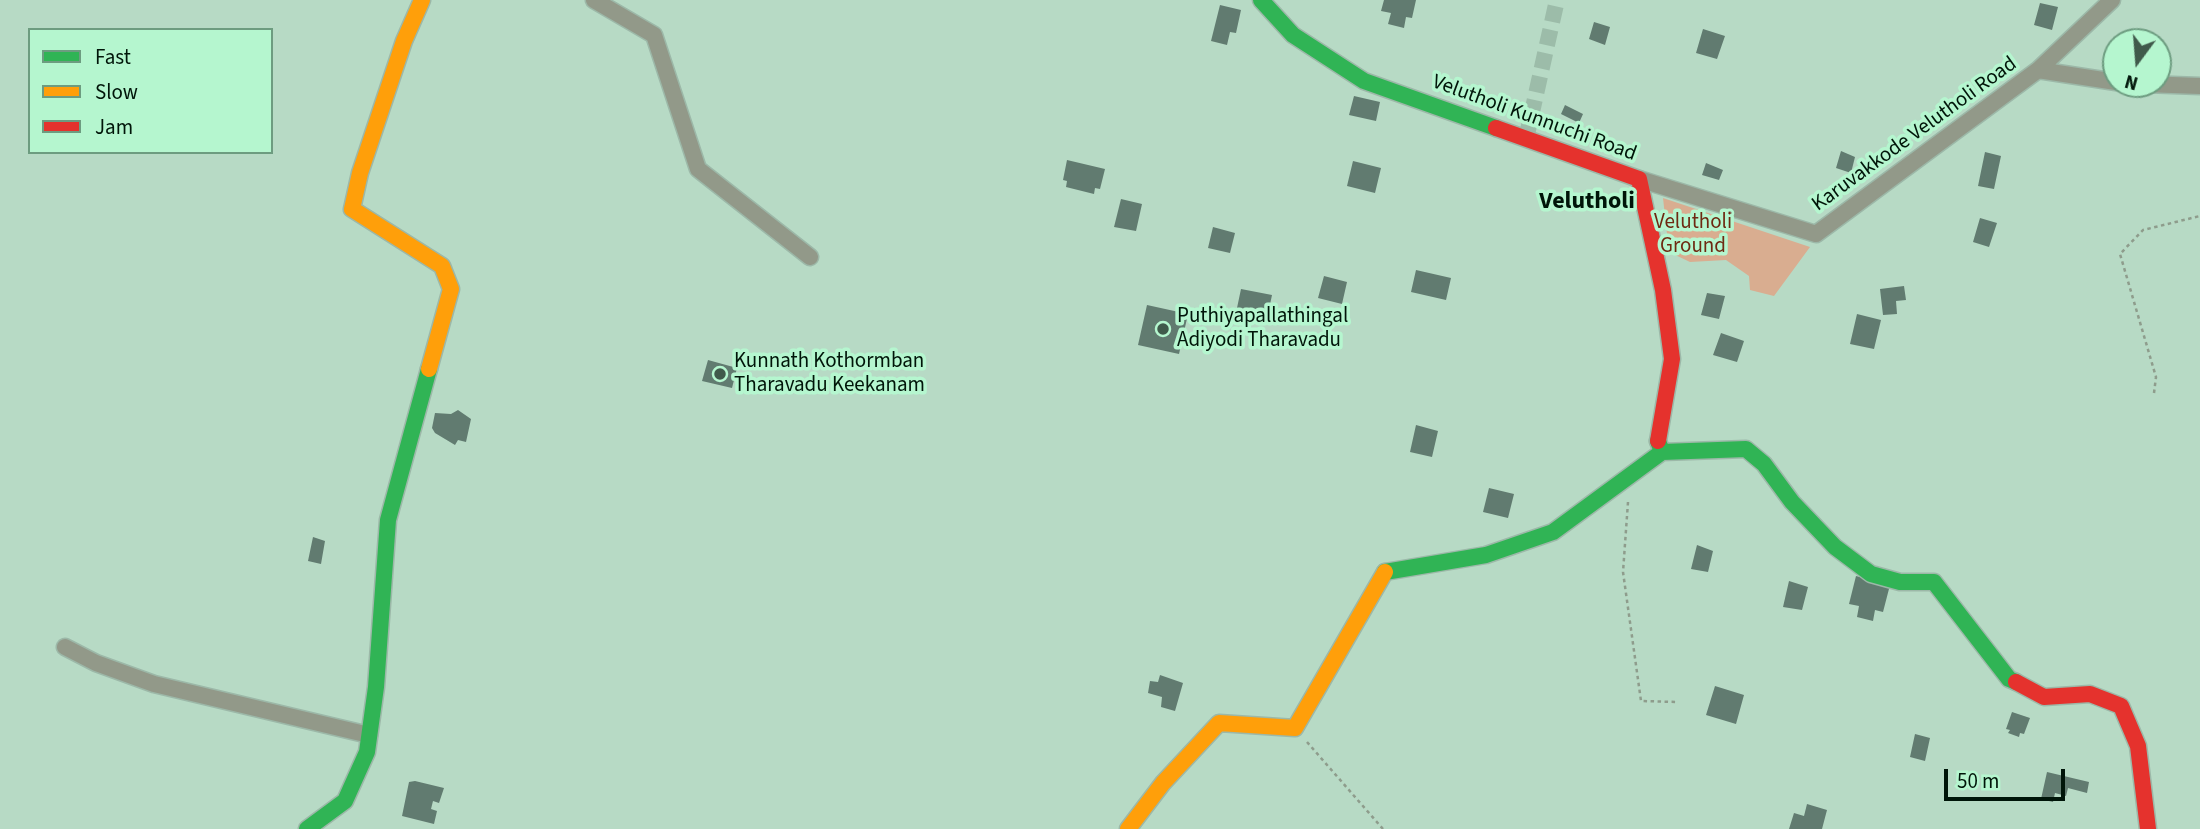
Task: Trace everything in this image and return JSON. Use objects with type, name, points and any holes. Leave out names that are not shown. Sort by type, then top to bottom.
[{"type":"street","points":[[307,829],[345,801],[367,752],[376,687],[388,520],[451,289],[442,266],[352,209],[360,173],[404,41],[422,0]]},
{"type":"street","points":[[594,0],[653,35],[698,169],[810,257]]},
{"type":"street","name":"Velutholi Kunnuchi Road","points":[[1261,0],[1293,35],[1364,81],[1639,179],[1663,290],[1672,359],[1658,441],[1662,452]]},
{"type":"street","name":"Karuvakkode Velutholi Road","points":[[1639,179],[1816,234],[2038,70],[2112,0]]},
{"type":"street","points":[[2038,70],[2102,80]]},
{"type":"street","points":[[2172,85],[2200,86]]},
{"type":"street","points":[[1128,829],[1163,783],[1219,723],[1295,728],[1382,573],[1486,555],[1553,532],[1662,452],[1746,449],[1764,464],[1792,502],[1835,547],[1871,574],[1899,582],[1934,582],[2009,679],[2044,698],[2090,694],[2121,706],[2138,746],[2148,829]]},
{"type":"street","points":[[65,647],[96,663],[154,684],[369,735]]},
{"type":"path","points":[[2154,393],[2155,377],[2120,254],[2143,230],[2200,216]]},
{"type":"path","points":[[1629,477],[1623,572],[1641,701],[1677,702]]},
{"type":"path","points":[[1295,728],[1384,829]]},
{"type":"green space","name":"Velutholi Ground","points":[[1663,198],[1810,247],[1774,296],[1750,290],[1749,276],[1726,260],[1690,262],[1669,252]]},
{"type":"building","points":[[1384,0],[1416,0],[1412,18],[1406,17],[1404,28],[1388,24],[1391,13],[1381,11]]},
{"type":"building","points":[[2040,3],[2058,7],[2052,30],[2034,25]]},
{"type":"building","points":[[1220,5],[1241,10],[1236,33],[1230,32],[1227,45],[1211,41]]},
{"type":"building","points":[[1594,22],[1610,27],[1605,45],[1589,39]]},
{"type":"building","points":[[1703,29],[1725,36],[1717,59],[1696,53]]},
{"type":"building","points":[[1354,96],[1380,102],[1376,121],[1349,115]]},
{"type":"building","points":[[1565,105],[1583,114],[1579,123],[1561,114]]},
{"type":"building","points":[[1841,151],[1855,157],[1851,173],[1836,168]]},
{"type":"building","points":[[1985,152],[2001,156],[1994,189],[1978,186]]},
{"type":"building","points":[[1067,160],[1105,169],[1100,189],[1095,188],[1094,194],[1066,187],[1067,181],[1063,180]]},
{"type":"building","points":[[1353,161],[1381,168],[1375,193],[1347,186]]},
{"type":"building","points":[[1706,163],[1723,170],[1719,180],[1702,175]]},
{"type":"building","points":[[1121,199],[1142,204],[1136,231],[1114,227]]},
{"type":"building","points":[[1980,218],[1997,223],[1989,247],[1973,242]]},
{"type":"building","points":[[1213,227],[1235,233],[1230,253],[1208,248]]},
{"type":"building","points":[[1416,270],[1451,278],[1446,300],[1411,292]]},
{"type":"building","points":[[1324,276],[1347,282],[1342,304],[1318,298]]},
{"type":"building","points":[[1904,286],[1906,300],[1896,301],[1897,314],[1883,315],[1880,289]]},
{"type":"building","points":[[1241,289],[1272,295],[1268,314],[1237,308]]},
{"type":"building","points":[[1707,293],[1725,296],[1719,319],[1701,315]]},
{"type":"building","name":"Puthiyapallathingal Adiyodi Tharavadu","points":[[1147,305],[1188,314],[1179,354],[1138,345]]},
{"type":"building","points":[[1857,314],[1881,320],[1874,349],[1850,344]]},
{"type":"building","points":[[1721,333],[1744,341],[1737,362],[1713,355]]},
{"type":"building","name":"Kunnath Kothormban Tharavadu Keekanam","points":[[708,360],[737,368],[732,388],[702,381]]},
{"type":"building","points":[[458,410],[471,419],[466,442],[458,440],[455,445],[435,433],[432,428],[435,413],[451,414]]},
{"type":"building","points":[[1416,425],[1438,431],[1432,457],[1410,452]]},
{"type":"building","points":[[1489,488],[1514,494],[1508,518],[1483,512]]},
{"type":"building","points":[[313,537],[325,541],[321,564],[308,561]]},
{"type":"building","points":[[1697,545],[1713,551],[1708,572],[1691,569]]},
{"type":"building","points":[[1856,576],[1890,585],[1883,612],[1875,610],[1873,621],[1857,617],[1859,606],[1849,604]]},
{"type":"building","points":[[1789,581],[1808,587],[1802,610],[1783,607]]},
{"type":"building","points":[[1160,675],[1183,683],[1175,711],[1161,707],[1162,697],[1148,693],[1150,681],[1158,682]]},
{"type":"building","points":[[1715,686],[1744,695],[1736,724],[1706,715]]},
{"type":"building","points":[[2012,712],[2030,718],[2024,734],[2020,733],[2019,737],[2008,733],[2010,730],[2006,729]]},
{"type":"building","points":[[1915,734],[1930,738],[1925,761],[1910,757]]},
{"type":"building","points":[[2047,772],[2089,782],[2087,793],[2068,788],[2066,796],[2055,793],[2053,802],[2041,799]]},
{"type":"building","points":[[409,782],[444,788],[439,803],[433,801],[431,809],[437,811],[434,824],[402,816]]},
{"type":"building","points":[[1807,804],[1827,810],[1822,829],[1789,829],[1794,813],[1804,816]]},
{"type":"tunnel","points":[[1526,139],[1557,0]]},
{"type":"traffic: fast","points":[[1261,0],[1293,35],[1364,81],[1496,128]]},
{"type":"traffic: fast","points":[[307,829],[345,801],[367,752],[376,687],[388,520],[429,369]]},
{"type":"traffic: fast","points":[[1385,572],[1486,555],[1553,532],[1662,452],[1658,441]]},
{"type":"traffic: fast","points":[[1662,452],[1746,449],[1764,464],[1792,502],[1835,547],[1871,574],[1900,582],[1934,582],[2009,679],[2016,682]]},
{"type":"traffic: slow","points":[[422,0],[404,41],[360,173],[352,209],[442,266],[451,289],[429,369]]},
{"type":"traffic: slow","points":[[1128,829],[1163,783],[1219,723],[1295,728],[1385,572]]},
{"type":"traffic: jam","points":[[1496,128],[1639,179],[1663,290],[1672,359],[1658,441]]},
{"type":"traffic: jam","points":[[2016,682],[2044,697],[2090,694],[2121,706],[2138,746],[2148,829]]},
{"type":"place","name":"Puthiyapallathingal Adiyodi Tharavadu","points":[[1163,329]]},
{"type":"place","name":"Kunnath Kothormban Tharavadu Keekanam","points":[[720,374]]},
{"type":"district","name":"Velutholi","points":[[1587,203]]}]
